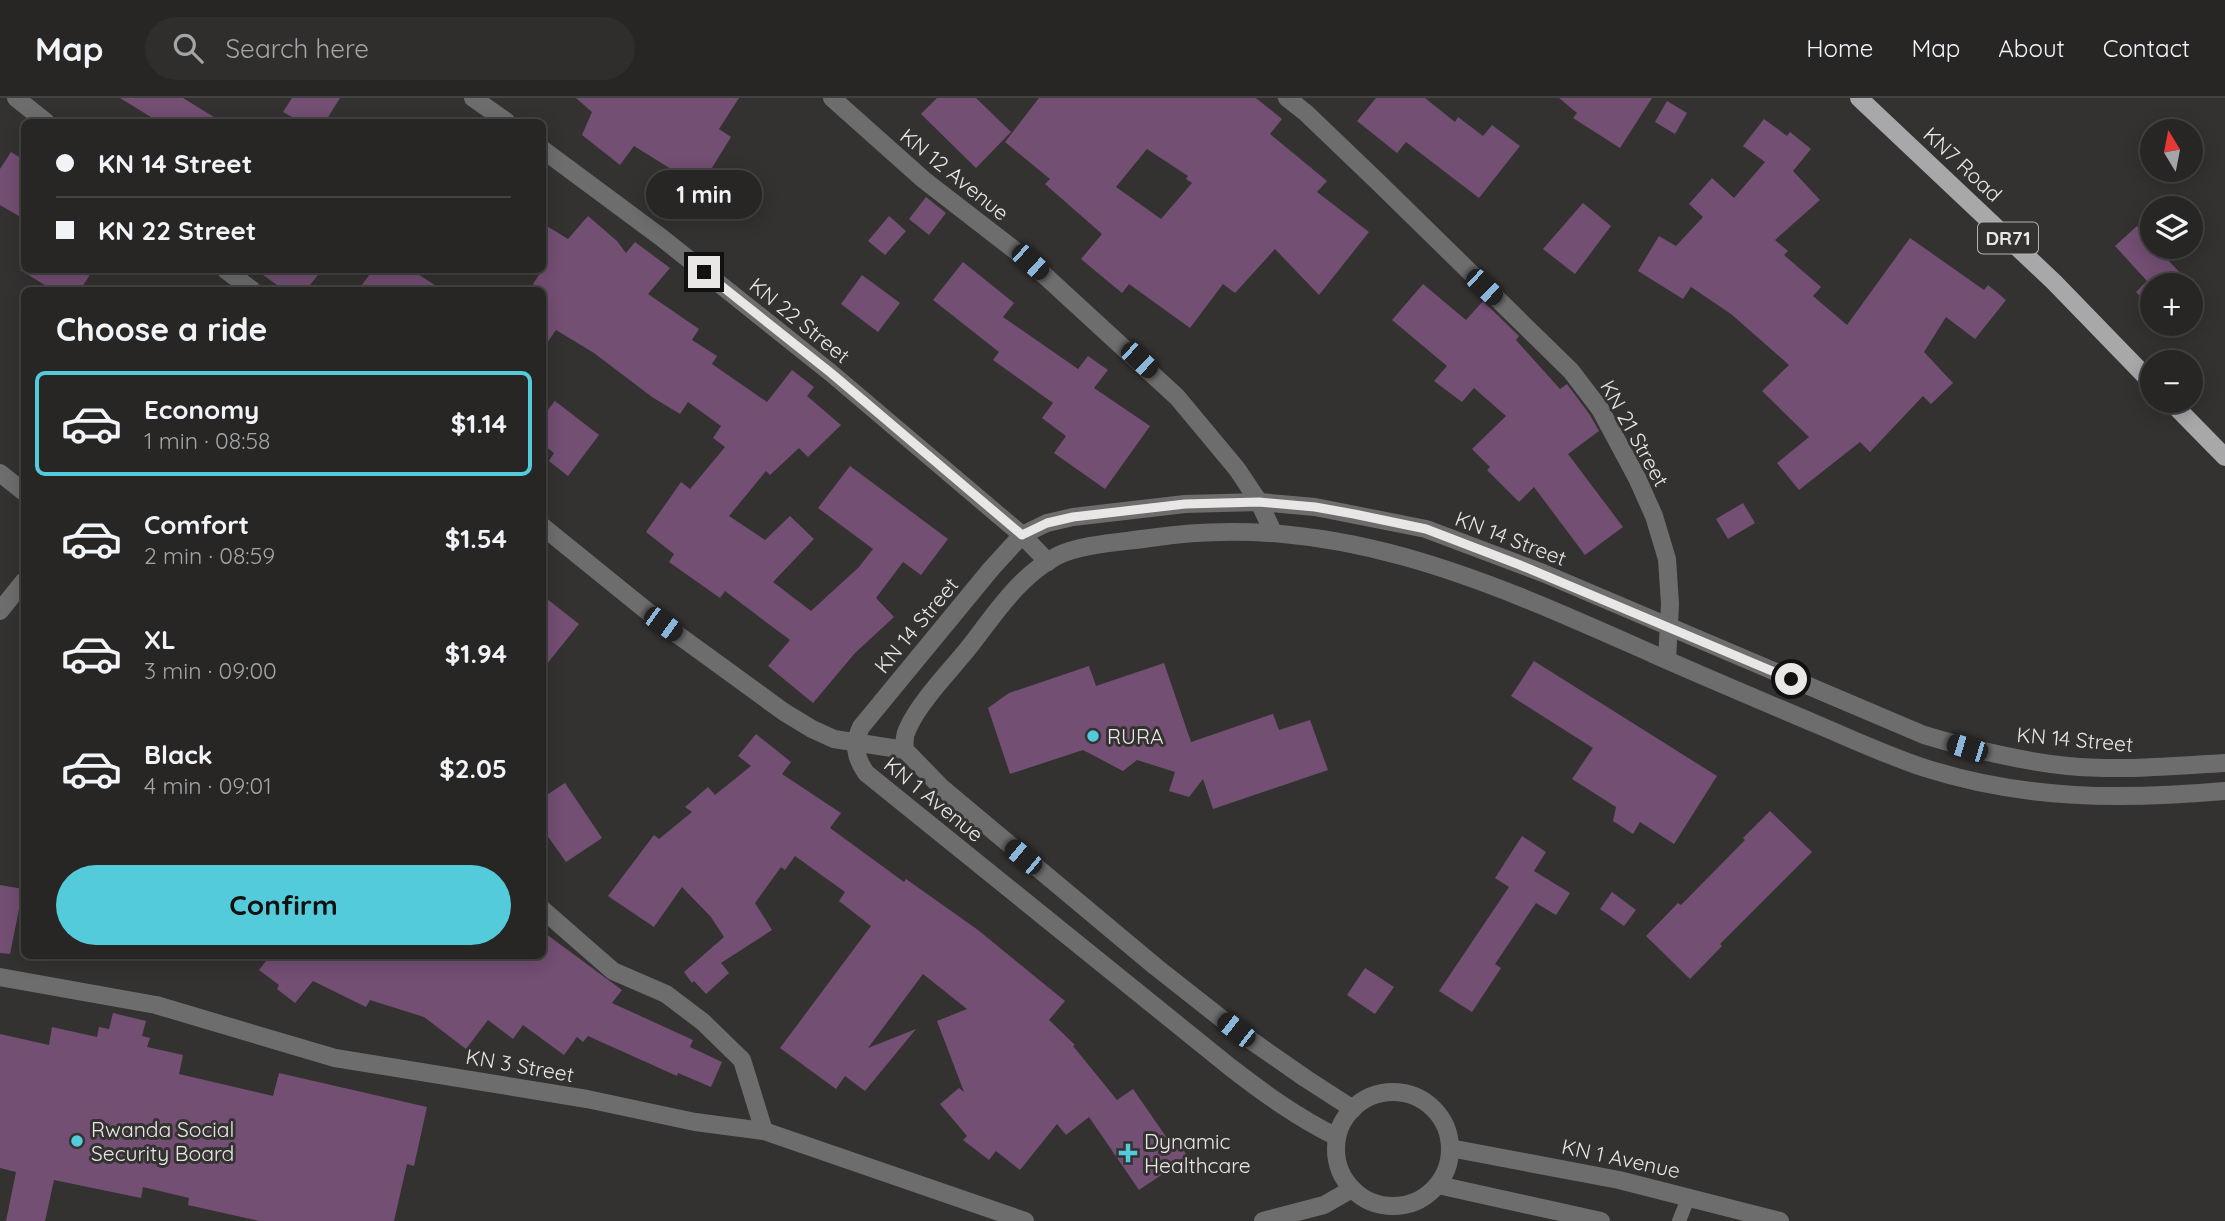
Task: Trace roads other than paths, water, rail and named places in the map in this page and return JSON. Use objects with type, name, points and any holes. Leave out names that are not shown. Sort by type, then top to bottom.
[{"type":"main road","name":"KN7 Road","points":[[1859,98],[2054,282],[2140,371]]},
{"type":"main road","points":[[2182,413],[2225,457]]},
{"type":"street","points":[[16,98],[42,119]]},
{"type":"street","points":[[473,98],[503,119]]},
{"type":"street","name":"KN 12 Avenue","points":[[831,98],[924,180],[1030,262],[1177,397],[1215,440],[1259,502],[1273,532]]},
{"type":"street","name":"KN 21 Street","points":[[1287,98],[1369,173],[1571,371],[1600,409],[1654,516],[1667,559],[1667,660]]},
{"type":"street","name":"KN 22 Street","points":[[546,152],[662,238],[831,373],[1022,535],[1048,562]]},
{"type":"street","points":[[230,273],[248,287]]},
{"type":"street","points":[[0,473],[21,490]]},
{"type":"street","name":"KN 14 Street","points":[[855,744],[861,727],[1022,535],[1047,523],[1073,517],[1185,504],[1259,502],[1315,507],[1426,529],[1543,573],[1924,735],[1967,748],[2066,766],[2100,768],[2225,763]]},
{"type":"street","points":[[546,529],[663,624],[784,712],[812,729],[855,744],[905,750],[906,730],[917,713],[1016,589],[1036,569],[1060,554],[1089,547],[1186,533],[1273,532],[1376,548],[1536,601],[1667,660],[1924,768],[2012,789],[2070,796],[2147,796],[2225,791]]},
{"type":"street","points":[[0,611],[21,586]]},
{"type":"street","name":"KN 1 Avenue","points":[[855,744],[856,753],[866,773],[1230,1067],[1285,1109],[1337,1137]]},
{"type":"street","name":"KN 1 Avenue","points":[[905,750],[942,788],[1156,967],[1236,1030],[1353,1109]]},
{"type":"street","points":[[546,912],[613,971],[666,994],[703,1022],[742,1060],[764,1131]]},
{"type":"street","name":"KN 3 Street","points":[[0,977],[156,1005],[335,1058],[587,1099],[695,1122],[764,1131],[1025,1221]]},
{"type":"street","points":[[1385,1093],[1404,1094],[1423,1100],[1437,1113],[1447,1130],[1450,1149],[1447,1168],[1438,1185],[1423,1197],[1406,1205],[1396,1206],[1368,1200],[1352,1189],[1341,1174],[1336,1156],[1337,1137],[1343,1121],[1353,1109],[1367,1099],[1385,1093]]},
{"type":"street","name":"KN 1 Avenue","points":[[1450,1149],[1619,1180],[1780,1221]]},
{"type":"street","points":[[1438,1185],[1601,1221]]},
{"type":"street","points":[[1263,1221],[1324,1205],[1352,1189]]},
{"type":"lane","points":[[1679,1221],[1689,1196]]},
{"type":"place","name":"RURA","points":[[1093,736]]},
{"type":"place","name":"Rwanda Social Security Board","points":[[77,1141]]},
{"type":"place","name":"Dynamic Healthcare","points":[[1128,1153]]}]
